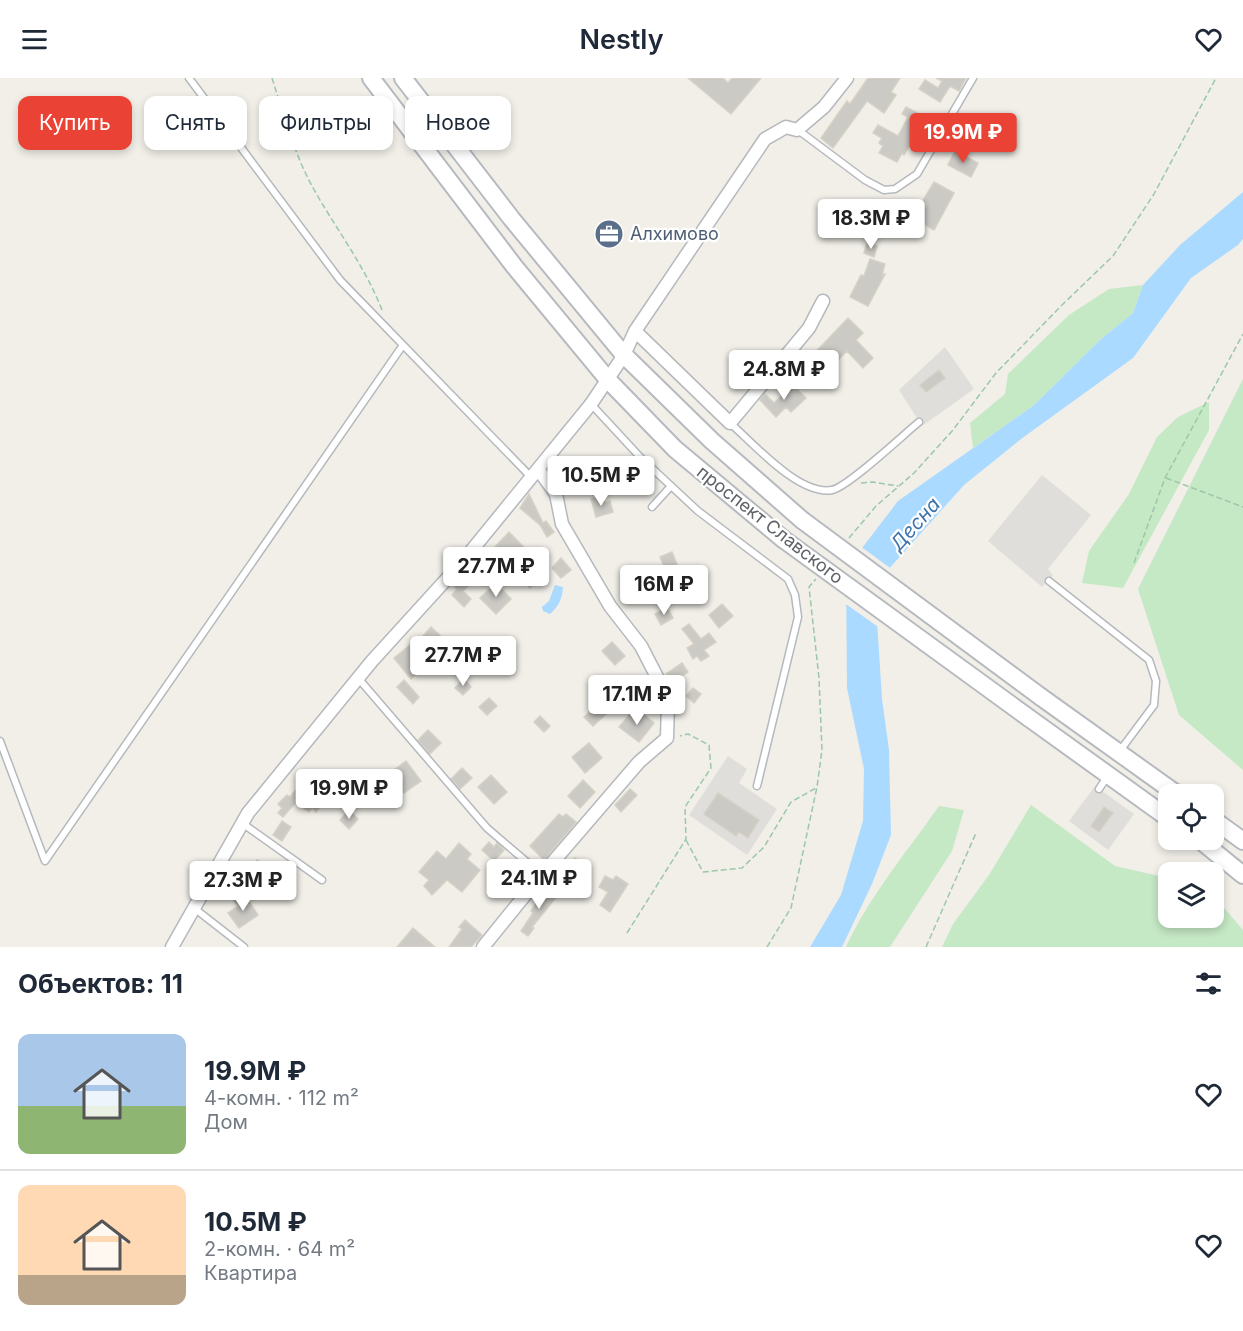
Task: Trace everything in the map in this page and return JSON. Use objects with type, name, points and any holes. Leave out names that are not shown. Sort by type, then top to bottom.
[{"type":"main road","name":"проспект Славского","points":[[370,78],[513,266],[609,381],[682,455],[783,539],[1029,718],[1104,782],[1158,812]]},
{"type":"main road","name":"проспект Славского","points":[[403,78],[511,218],[624,356],[712,441],[802,520],[1041,698],[1163,784]]},
{"type":"main road","points":[[1224,827],[1243,841]]},
{"type":"main road","points":[[1212,850],[1243,875]]},
{"type":"street","points":[[172,947],[248,813],[358,678],[463,561],[609,381],[635,331],[765,138],[786,128],[797,130],[824,107],[847,78]]},
{"type":"street","points":[[635,331],[730,423],[809,328],[823,301]]},
{"type":"street","points":[[483,947],[639,762],[667,738],[668,703],[659,681],[641,646],[610,606],[562,524],[556,494],[535,473]]},
{"type":"lane","points":[[189,78],[340,280],[403,345],[535,473]]},
{"type":"lane","points":[[797,130],[865,180],[884,190],[895,189],[917,174],[973,78]]},
{"type":"lane","points":[[0,741],[45,861],[403,345]]},
{"type":"lane","points":[[591,404],[641,458],[698,511],[788,579],[795,595],[798,617],[757,786]]},
{"type":"lane","points":[[730,423],[798,483],[818,490],[833,490],[850,480],[919,422]]},
{"type":"lane","points":[[618,480],[641,458]]},
{"type":"lane","points":[[652,507],[671,486]]},
{"type":"lane","points":[[1049,581],[1149,660],[1156,681],[1154,705],[1119,753]]},
{"type":"lane","points":[[358,678],[487,828],[542,875]]},
{"type":"lane","points":[[242,823],[322,880]]},
{"type":"lane","points":[[194,908],[244,947]]},
{"type":"path","points":[[272,78],[286,122],[311,184],[350,246],[377,297],[391,333]]},
{"type":"path","points":[[846,542],[876,506],[914,473],[953,430],[996,373],[1113,256],[1154,194],[1216,78]]},
{"type":"path","points":[[1134,563],[1166,478],[1243,334]]},
{"type":"path","points":[[1166,478],[1243,507]]},
{"type":"path","points":[[862,483],[872,482],[899,486]]},
{"type":"path","points":[[767,947],[791,908],[817,787],[822,750],[819,678],[809,587],[817,578]]},
{"type":"path","points":[[667,738],[688,734],[709,745],[711,768],[685,807],[686,839],[703,872],[742,868],[764,848],[791,802],[817,787]]},
{"type":"path","points":[[926,947],[976,833]]},
{"type":"path","points":[[627,933],[686,839]]},
{"type":"shaded area","points":[[945,347],[974,389],[922,426],[899,390]]},
{"type":"shaded area","points":[[1042,475],[1091,515],[1048,569],[1053,576],[1042,587],[988,541]]},
{"type":"shaded area","points":[[728,756],[747,769],[739,783],[777,809],[747,855],[689,815]]},
{"type":"shaded area","points":[[1095,786],[1134,814],[1108,850],[1069,821]]},
{"type":"green space","points":[[1143,285],[1133,313],[1100,340],[1033,406],[973,448],[970,423],[1005,394],[1008,374],[1069,315],[1109,289]]},
{"type":"green space","points":[[1243,379],[1243,770],[1179,715],[1138,589]]},
{"type":"green space","points":[[1209,402],[1209,430],[1123,588],[1082,583],[1089,551],[1129,494],[1157,437],[1178,417]]},
{"type":"green space","points":[[1031,805],[1115,866],[1158,876],[1158,928],[1224,928],[1224,908],[1243,930],[1243,947],[942,947],[953,924],[989,875]]},
{"type":"green space","points":[[939,806],[964,810],[952,851],[890,947],[846,947],[866,910]]},
{"type":"water","name":"Десна","points":[[1243,192],[1243,239],[1238,245],[1191,278],[1133,358],[1021,439],[964,485],[887,571],[877,621],[882,699],[889,750],[891,835],[872,884],[842,947],[810,947],[841,895],[863,821],[864,769],[847,688],[846,569],[898,501],[1033,406],[1100,340],[1133,313],[1143,285],[1180,245]]},
{"type":"water","points":[[555,585],[563,587],[563,591],[558,605],[550,614],[543,611],[542,607],[549,601]]},
{"type":"pier","points":[[860,546],[893,570],[890,573],[880,621],[881,629],[843,602],[843,568]]},
{"type":"building","points":[[688,78],[723,78],[728,83],[732,78],[761,78],[731,114]]},
{"type":"building","points":[[868,78],[900,78],[891,92],[896,95],[884,113],[867,101],[833,148],[821,138],[847,101],[850,104]]},
{"type":"building","points":[[936,78],[966,78],[959,91],[950,86],[940,102],[919,89],[925,80],[938,88],[942,81]]},
{"type":"building","points":[[906,107],[934,122],[928,132],[924,130],[919,140],[914,138],[897,162],[879,153],[883,146],[879,143],[882,138],[873,133],[878,125],[898,136],[908,117],[902,114]]},
{"type":"building","points":[[955,151],[978,163],[971,177],[948,165]]},
{"type":"building","points":[[934,182],[954,193],[934,230],[917,220],[926,204],[922,202]]},
{"type":"building","points":[[867,243],[877,246],[874,257],[864,253]]},
{"type":"building","points":[[870,259],[885,264],[882,275],[885,274],[868,306],[850,297],[861,275],[864,276]]},
{"type":"building","points":[[848,318],[863,333],[856,340],[873,358],[863,368],[847,351],[825,373],[810,358]]},
{"type":"building","points":[[939,370],[945,378],[926,392],[920,385]]},
{"type":"building","points":[[793,385],[806,398],[791,412],[786,407],[776,417],[760,400],[765,394],[774,403]]},
{"type":"building","points":[[529,494],[543,523],[546,521],[554,532],[547,537],[540,525],[520,508]]},
{"type":"building","points":[[602,496],[605,503],[610,501],[613,512],[596,517],[591,499]]},
{"type":"building","points":[[509,532],[547,571],[530,588],[522,579],[518,582],[501,564],[505,559],[494,548]]},
{"type":"building","points":[[672,552],[678,567],[666,572],[660,557]]},
{"type":"building","points":[[561,558],[571,570],[561,578],[552,568]]},
{"type":"building","points":[[460,577],[469,585],[463,591],[471,599],[464,607],[452,595],[457,589],[453,585]]},
{"type":"building","points":[[496,583],[511,599],[496,614],[480,598]]},
{"type":"building","points":[[722,604],[733,616],[719,628],[709,615]]},
{"type":"building","points":[[667,607],[673,618],[661,625],[655,614]]},
{"type":"building","points":[[689,624],[701,639],[709,633],[716,642],[704,650],[709,656],[701,661],[697,656],[693,659],[687,648],[694,644],[682,629]]},
{"type":"building","points":[[431,627],[445,640],[437,648],[423,636]]},
{"type":"building","points":[[499,637],[512,650],[494,668],[481,655]]},
{"type":"building","points":[[612,642],[625,656],[615,665],[602,651]]},
{"type":"building","points":[[410,645],[427,665],[411,679],[394,658]]},
{"type":"building","points":[[452,658],[460,666],[453,674],[445,666]]},
{"type":"building","points":[[682,663],[688,672],[672,683],[666,674]]},
{"type":"building","points":[[464,679],[471,687],[463,695],[455,688]]},
{"type":"building","points":[[404,680],[419,697],[413,704],[397,687]]},
{"type":"building","points":[[693,688],[701,694],[694,703],[686,696]]},
{"type":"building","points":[[489,698],[497,706],[487,715],[479,707]]},
{"type":"building","points":[[598,705],[606,714],[593,726],[584,717]]},
{"type":"building","points":[[631,713],[638,718],[642,713],[654,723],[639,742],[619,727]]},
{"type":"building","points":[[540,716],[550,726],[544,732],[534,722]]},
{"type":"building","points":[[428,730],[441,743],[430,754],[418,740]]},
{"type":"building","points":[[589,743],[602,758],[585,773],[572,757]]},
{"type":"building","points":[[406,761],[421,781],[404,793],[389,774]]},
{"type":"building","points":[[462,768],[472,778],[460,789],[451,779]]},
{"type":"building","points":[[491,775],[507,792],[494,804],[478,787]]},
{"type":"building","points":[[583,780],[595,792],[580,808],[568,796]]},
{"type":"building","points":[[299,786],[305,791],[308,787],[314,792],[317,787],[325,793],[322,796],[326,799],[316,812],[312,808],[309,812],[296,802],[283,817],[278,813],[282,808],[278,804],[287,795],[290,797]]},
{"type":"building","points":[[630,789],[637,795],[621,812],[615,805]]},
{"type":"building","points":[[718,793],[759,820],[748,838],[739,832],[736,836],[704,814]]},
{"type":"building","points":[[1104,807],[1113,813],[1099,832],[1091,826]]},
{"type":"building","points":[[349,810],[358,819],[349,829],[340,820]]},
{"type":"building","points":[[559,814],[563,817],[566,814],[576,822],[544,860],[530,846]]},
{"type":"building","points":[[282,821],[291,827],[282,841],[273,835]]},
{"type":"building","points":[[489,842],[494,847],[497,843],[504,850],[494,861],[482,850]]},
{"type":"building","points":[[459,843],[471,854],[467,859],[480,870],[462,892],[447,880],[432,895],[424,886],[429,880],[419,872],[437,851],[446,859]]},
{"type":"building","points":[[575,858],[590,868],[576,888],[561,878]]},
{"type":"building","points":[[257,860],[272,869],[263,889],[247,877]]},
{"type":"building","points":[[605,876],[613,880],[616,876],[628,884],[610,912],[600,905],[608,892],[599,887]]},
{"type":"building","points":[[546,889],[558,895],[532,927],[534,928],[528,936],[521,931]]},
{"type":"building","points":[[244,894],[258,915],[239,928],[228,913],[238,906],[234,901]]},
{"type":"building","points":[[465,920],[482,935],[471,947],[449,947],[462,929],[459,927]]},
{"type":"building","points":[[413,928],[435,947],[397,947]]},
{"type":"place","name":"Алхимово","points":[[609,234]]}]
